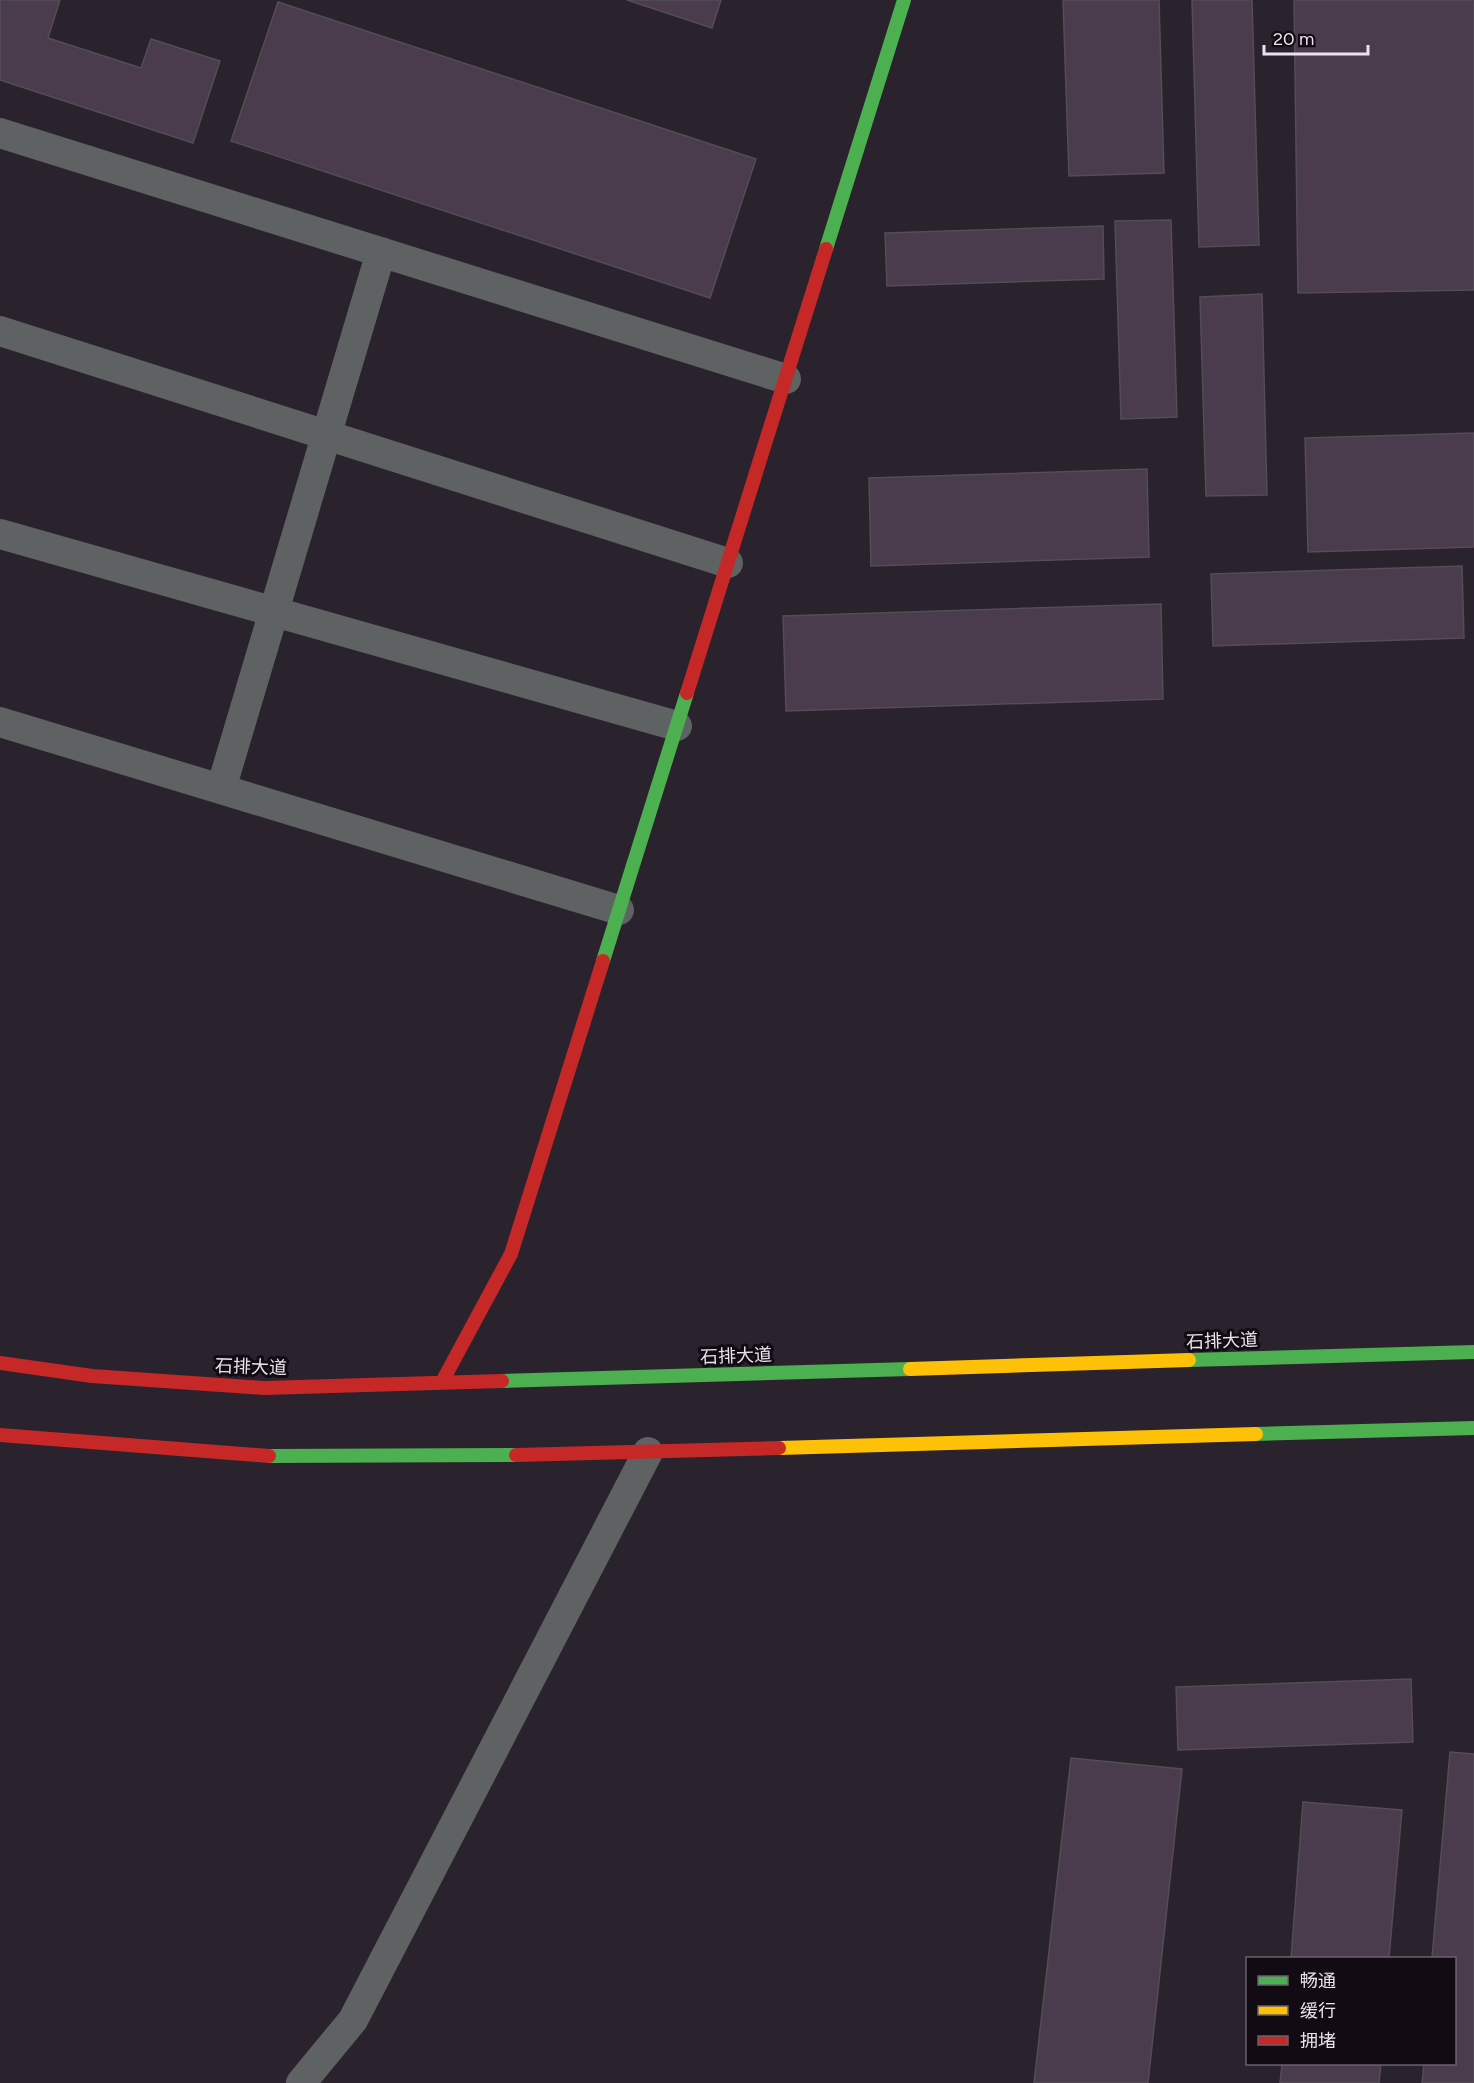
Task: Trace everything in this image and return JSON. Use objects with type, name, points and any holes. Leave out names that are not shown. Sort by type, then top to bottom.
[{"type":"main road","points":[[442,1382],[511,1254],[904,0]]},
{"type":"main road","name":"石排大道","points":[[0,1363],[92,1376],[264,1388],[1474,1352]]},
{"type":"main road","points":[[0,1435],[276,1456],[648,1452],[1474,1428]]},
{"type":"street","points":[[0,133],[786,379]]},
{"type":"street","points":[[221,789],[381,252]]},
{"type":"street","points":[[0,331],[728,563]]},
{"type":"street","points":[[0,534],[677,726]]},
{"type":"street","points":[[0,722],[619,910]]},
{"type":"street","points":[[301,2083],[353,2019],[648,1452]]},
{"type":"building","points":[[0,0],[60,0],[48,38],[141,68],[151,39],[220,61],[193,143],[0,80]]},
{"type":"building","points":[[627,0],[721,0],[712,28]]},
{"type":"building","points":[[1063,0],[1159,0],[1164,173],[1069,176]]},
{"type":"building","points":[[1192,0],[1252,0],[1259,245],[1199,247]]},
{"type":"building","points":[[1294,0],[1474,0],[1474,290],[1298,293]]},
{"type":"building","points":[[278,2],[756,159],[710,298],[231,141]]},
{"type":"building","points":[[1171,220],[1177,417],[1121,419],[1115,221]]},
{"type":"building","points":[[1103,226],[1104,279],[887,286],[885,233]]},
{"type":"building","points":[[1262,294],[1267,495],[1206,496],[1200,297]]},
{"type":"building","points":[[1474,433],[1474,547],[1308,552],[1305,438]]},
{"type":"building","points":[[1147,469],[1149,557],[871,566],[869,478]]},
{"type":"building","points":[[1462,566],[1464,638],[1213,646],[1211,574]]},
{"type":"building","points":[[1161,604],[1163,699],[786,711],[783,616]]},
{"type":"building","points":[[1411,1679],[1413,1742],[1178,1750],[1176,1687]]},
{"type":"building","points":[[1450,1752],[1474,1754],[1474,2083],[1422,2083],[1424,2065],[1456,2065],[1456,1957],[1432,1957]]},
{"type":"building","points":[[1071,1758],[1182,1769],[1148,2083],[1034,2083]]},
{"type":"building","points":[[1303,1802],[1402,1810],[1389,1957],[1291,1957]]},
{"type":"building","points":[[1282,2065],[1381,2065],[1379,2083],[1280,2083]]},
{"type":"traffic: fast","points":[[826,249],[904,0]]},
{"type":"traffic: fast","points":[[603,961],[687,693]]},
{"type":"traffic: fast","points":[[1189,1360],[1474,1352]]},
{"type":"traffic: fast","points":[[502,1381],[910,1369]]},
{"type":"traffic: fast","points":[[1256,1434],[1474,1428]]},
{"type":"traffic: fast","points":[[269,1456],[516,1455]]},
{"type":"traffic: slow","points":[[910,1369],[1189,1360]]},
{"type":"traffic: slow","points":[[779,1448],[1256,1434]]},
{"type":"traffic: jam","points":[[687,693],[826,249]]},
{"type":"traffic: jam","points":[[442,1382],[511,1254],[603,961]]},
{"type":"traffic: jam","points":[[0,1363],[92,1376],[264,1388],[502,1381]]},
{"type":"traffic: jam","points":[[0,1435],[269,1456]]},
{"type":"traffic: jam","points":[[516,1455],[779,1448]]}]
